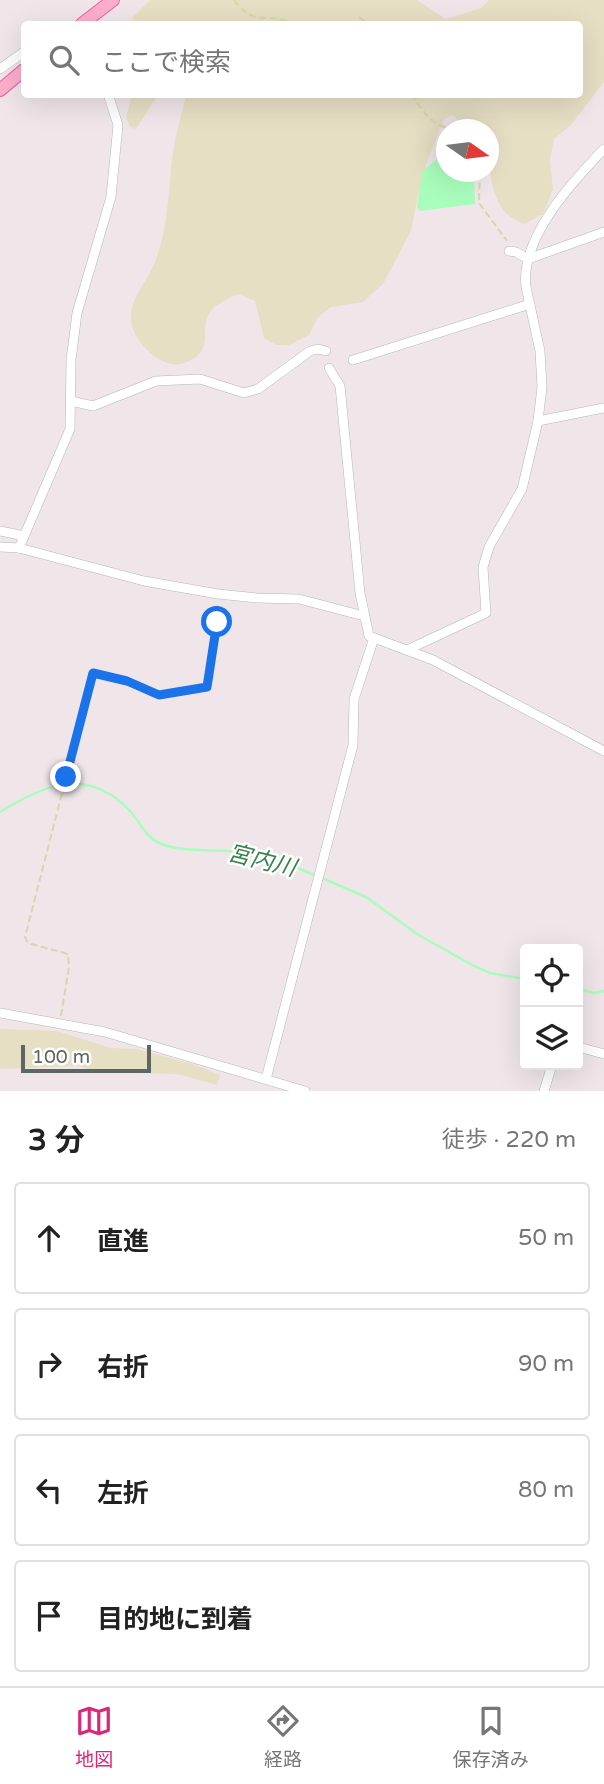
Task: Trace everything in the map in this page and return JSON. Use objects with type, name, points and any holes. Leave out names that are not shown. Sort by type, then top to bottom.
[{"type":"main road","points":[[88,21],[113,0]]},
{"type":"main road","points":[[0,90],[21,73]]},
{"type":"street","points":[[0,69],[21,54]]},
{"type":"street","points":[[19,548],[70,429],[71,360],[77,313],[111,197],[118,125],[109,98]]},
{"type":"street","points":[[407,650],[486,612],[483,567],[489,547],[522,489],[538,421],[542,387],[540,351],[525,278],[528,259],[553,209],[568,186],[604,149]]},
{"type":"street","points":[[513,251],[528,259],[604,232]]},
{"type":"street","points":[[354,360],[530,304]]},
{"type":"street","points":[[71,401],[93,406],[156,381],[200,379],[250,393],[310,351],[326,351]]},
{"type":"street","points":[[329,368],[340,386],[364,616],[369,636],[433,660],[604,751]]},
{"type":"street","points":[[538,421],[604,408]]},
{"type":"street","points":[[0,531],[24,536]]},
{"type":"street","points":[[0,547],[19,548],[144,581],[218,594],[299,599],[364,616]]},
{"type":"street","points":[[266,1079],[353,745],[354,699],[374,638]]},
{"type":"street","points":[[0,1013],[142,1042],[305,1091]]},
{"type":"street","points":[[583,1048],[604,1054]]},
{"type":"street","points":[[544,1091],[550,1070]]},
{"type":"path","points":[[234,0],[249,16],[275,17],[286,21]]},
{"type":"path","points":[[359,17],[364,21]]},
{"type":"path","points":[[414,98],[436,123]]},
{"type":"path","points":[[480,182],[479,203],[513,251]]},
{"type":"path","points":[[59,1024],[69,967],[68,954],[28,943],[25,937],[93,673],[127,681],[159,695],[207,687],[216,638],[218,594]]},
{"type":"shaded area","points":[[150,0],[417,0],[446,19],[481,8],[489,0],[604,0],[604,82],[570,126],[554,139],[550,160],[553,189],[543,214],[524,224],[505,212],[499,203],[492,182],[499,182],[499,119],[457,119],[453,115],[436,119],[436,139],[418,195],[411,231],[383,284],[363,302],[331,307],[318,317],[309,335],[289,345],[276,345],[264,338],[255,301],[238,294],[211,311],[207,318],[201,352],[184,363],[168,363],[152,355],[139,341],[131,317],[138,292],[160,248],[173,152],[185,98],[583,98],[583,21],[134,21],[132,18]]},
{"type":"shaded area","points":[[131,98],[156,98],[136,129],[130,127],[126,117]]},
{"type":"shaded area","points":[[436,160],[436,182],[474,182],[475,204],[420,211],[417,207],[422,172]]},
{"type":"shaded area","points":[[0,1029],[57,1031],[111,1048],[137,1049],[196,1065],[220,1075],[217,1085],[178,1074],[96,1072],[79,1066],[0,1069]]},
{"type":"waterway","name":"宮内川","points":[[0,812],[50,788],[82,784],[98,788],[114,797],[130,811],[150,837],[159,843],[191,850],[259,855],[316,876]]},
{"type":"waterway","name":"宮内川","points":[[322,878],[366,897],[417,934],[474,966],[490,973],[520,978]]},
{"type":"waterway","name":"宮内川","points":[[583,990],[594,993],[604,991]]},
{"type":"route","points":[[66,777],[93,673],[127,681],[159,695],[207,687],[217,622]]}]
